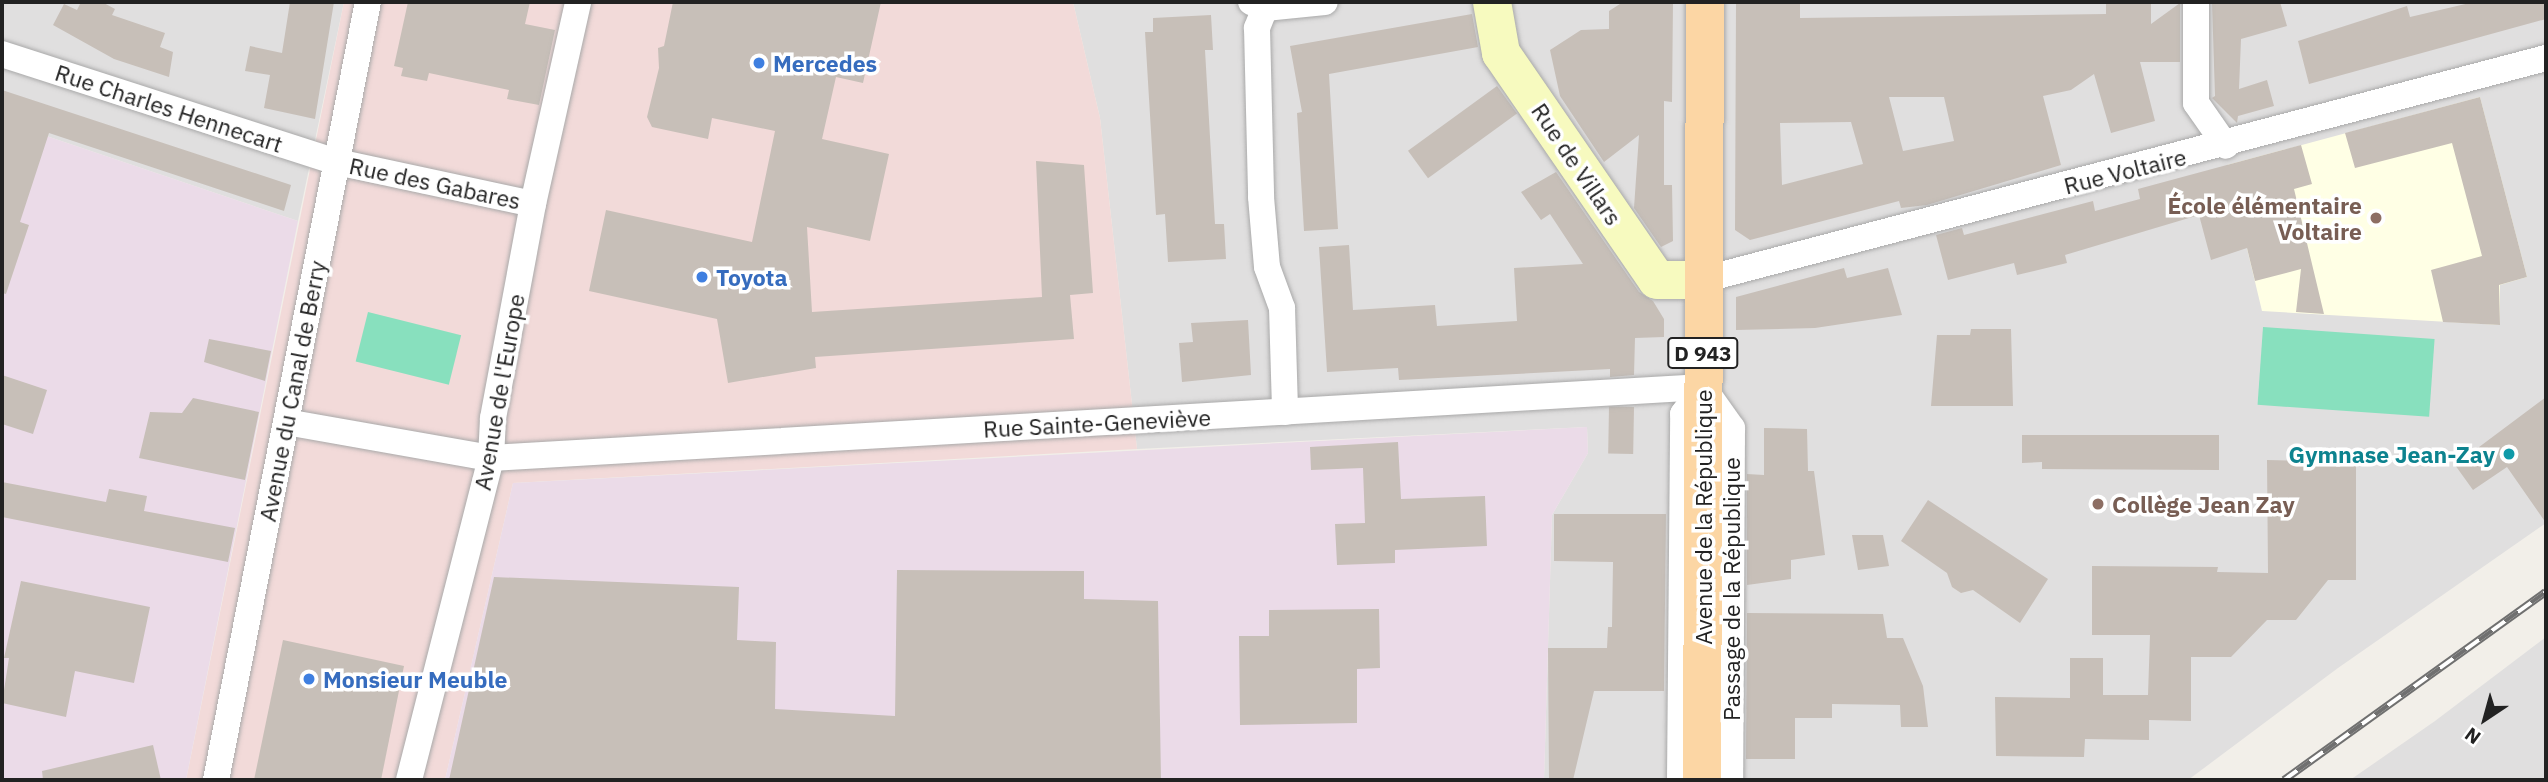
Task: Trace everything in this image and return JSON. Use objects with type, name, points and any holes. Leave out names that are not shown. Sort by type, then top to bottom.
[{"type":"main road","name":"Rue de Villars","points":[[1492,2],[1502,53],[1657,280],[1702,280]]},
{"type":"main road","name":"Avenue de la République","points":[[1702,780],[1705,2]]},
{"type":"street","name":"Avenue du Canal de Berry","points":[[216,780],[368,2]]},
{"type":"street","name":"Avenue de l'Europe","points":[[410,780],[491,458],[493,418],[533,204],[578,2]]},
{"type":"street","points":[[1285,412],[1282,309],[1266,267],[1262,208],[1258,5],[1325,2]]},
{"type":"street","points":[[2196,2],[2196,103],[2226,146]]},
{"type":"street","name":"Rue Charles Hennecart","points":[[2,54],[337,162]]},
{"type":"street","name":"Rue Voltaire","points":[[1702,280],[2226,146],[2546,58]]},
{"type":"street","name":"Rue des Gabares","points":[[337,162],[533,204]]},
{"type":"street","points":[[1680,780],[1683,414],[1703,387]]},
{"type":"street","name":"Rue Sainte-Geneviève","points":[[286,422],[491,458],[1703,387]]},
{"type":"street","name":"Passage de la République","points":[[1703,387],[1732,428],[1730,780]]},
{"type":"shaded area","points":[[2,2],[344,2],[298,221],[2,121]]},
{"type":"shaded area","points":[[344,2],[1073,2],[1100,118],[1137,449],[513,483],[445,780],[186,780]]},
{"type":"shaded area","points":[[1073,2],[2546,2],[2546,523],[2338,668],[2188,780],[1544,780],[1552,515],[1588,453],[1587,427],[1137,449],[1100,118]]},
{"type":"shaded area","name":"École élémentaire Voltaire","points":[[2480,97],[2527,277],[2500,285],[2500,325],[2262,311],[2227,165]]},
{"type":"shaded area","points":[[2,121],[298,221],[186,780],[2,780]]},
{"type":"shaded area","points":[[1587,427],[1588,453],[1552,515],[1544,780],[445,780],[513,483]]},
{"type":"shaded area","points":[[2546,637],[2546,780],[2350,780],[2435,721]]},
{"type":"green space","points":[[368,312],[461,335],[449,385],[356,361]]},
{"type":"green space","points":[[2263,327],[2435,339],[2429,417],[2258,405]]},
{"type":"building","points":[[81,2],[102,2],[115,9],[112,15],[165,33],[160,47],[173,52],[169,77],[114,59],[53,25],[64,4],[77,10]]},
{"type":"building","points":[[290,2],[334,2],[315,119],[264,108],[270,75],[245,71],[250,46],[282,53]]},
{"type":"building","points":[[408,2],[530,2],[525,24],[555,30],[539,105],[507,99],[509,90],[429,73],[427,81],[401,76],[403,68],[394,66]]},
{"type":"building","points":[[673,2],[881,2],[863,83],[836,77],[822,139],[889,154],[870,241],[807,227],[812,312],[1042,297],[1036,161],[1084,165],[1093,293],[1070,295],[1074,339],[815,357],[816,368],[728,383],[717,319],[589,291],[606,210],[752,242],[775,131],[712,118],[708,139],[652,127],[647,117],[659,68],[658,48],[664,46]]},
{"type":"building","points":[[1623,2],[1673,2],[1672,102],[1664,101],[1664,185],[1672,185],[1673,241],[1661,247],[1634,208],[1639,135],[1604,162],[1560,96],[1550,50],[1581,30],[1609,29],[1609,11]]},
{"type":"building","points":[[1736,2],[1800,2],[1800,18],[2106,14],[2106,2],[2151,2],[2151,24],[2180,3],[2180,62],[2140,62],[2155,121],[2111,133],[2094,74],[2071,90],[2043,96],[2061,165],[1927,205],[1901,208],[1899,201],[1750,240],[1735,230]],"holes":[[[1889,97],[1944,97],[1954,141],[1903,151]],[[1851,122],[1863,164],[1782,185],[1780,123]]]},
{"type":"building","points":[[2212,2],[2280,2],[2287,26],[2241,39],[2239,89],[2267,80],[2274,106],[2238,116],[2237,123],[2212,98],[2215,96]]},
{"type":"building","points":[[2474,2],[2546,2],[2546,19],[2309,84],[2298,41],[2407,6],[2410,17]]},
{"type":"building","points":[[1472,14],[1478,47],[1329,74],[1338,229],[1304,231],[1297,113],[1302,112],[1290,46]]},
{"type":"building","points":[[1211,15],[1213,50],[1205,50],[1215,224],[1224,224],[1226,259],[1168,262],[1165,214],[1156,215],[1145,32],[1153,32],[1153,18]]},
{"type":"building","points":[[1497,86],[1517,114],[1428,178],[1408,151]]},
{"type":"building","points":[[2,90],[291,185],[284,211],[49,133],[20,222],[29,225],[6,294],[2,293]]},
{"type":"building","points":[[2480,97],[2527,277],[2499,285],[2500,325],[2443,322],[2431,270],[2482,256],[2452,143],[2355,168],[2345,133]]},
{"type":"building","points":[[2301,145],[2312,184],[2294,189],[2324,314],[2296,312],[2301,269],[2255,281],[2247,248],[2211,260],[2199,215],[2065,255],[2067,263],[2017,275],[2014,263],[1948,280],[1936,235],[1962,228],[1964,235],[2093,201],[2095,211],[2140,199],[2138,189]]},
{"type":"building","points":[[1556,172],[1639,292],[1653,301],[1664,319],[1664,337],[1635,338],[1634,375],[1610,377],[1610,369],[1399,380],[1398,368],[1327,372],[1319,247],[1349,245],[1353,310],[1435,305],[1437,326],[1517,321],[1514,268],[1583,264],[1550,214],[1541,220],[1521,192]]},
{"type":"building","points":[[1844,268],[1847,278],[1888,268],[1902,315],[1815,328],[1736,330],[1736,297]]},
{"type":"building","points":[[1248,320],[1251,375],[1182,382],[1179,343],[1193,342],[1191,323]]},
{"type":"building","points":[[1971,329],[2011,329],[2013,406],[1931,406],[1937,335],[1970,335]]},
{"type":"building","points":[[209,339],[271,351],[265,381],[204,362]]},
{"type":"building","points":[[2,375],[47,390],[33,434],[2,424]]},
{"type":"building","name":"Gymnase Jean-Zay","points":[[2546,397],[2546,523],[2507,467],[2473,490],[2455,465]]},
{"type":"building","points":[[193,398],[259,412],[245,480],[139,458],[150,412],[182,413]]},
{"type":"building","points":[[1609,407],[1634,407],[1633,454],[1608,454]]},
{"type":"building","points":[[1764,428],[1807,429],[1808,471],[1814,471],[1825,555],[1791,560],[1791,579],[1747,585],[1747,474],[1764,475]]},
{"type":"building","points":[[2022,435],[2219,435],[2219,470],[2042,469],[2042,462],[2022,463]]},
{"type":"building","points":[[1398,442],[1401,499],[1485,496],[1487,546],[1395,550],[1395,563],[1337,565],[1335,524],[1365,523],[1363,468],[1311,470],[1310,447]]},
{"type":"building","points":[[2329,452],[2356,454],[2356,580],[2328,580],[2296,620],[2267,620],[2231,657],[2191,657],[2191,721],[2149,720],[2149,740],[2085,739],[2084,757],[1996,756],[1995,697],[2070,698],[2070,658],[2103,658],[2103,695],[2148,695],[2150,635],[2092,635],[2092,566],[2218,567],[2217,572],[2268,573],[2267,460],[2321,461]]},
{"type":"building","points":[[2,482],[106,502],[109,489],[147,496],[144,511],[235,528],[228,562],[2,517]]},
{"type":"building","points":[[1928,500],[2048,579],[2020,623],[1973,590],[1961,593],[1952,587],[1947,573],[1901,541]]},
{"type":"building","points":[[1554,514],[1666,514],[1664,691],[1594,691],[1573,780],[1549,780],[1548,648],[1607,648],[1608,627],[1612,627],[1613,562],[1554,561]]},
{"type":"building","points":[[1852,535],[1883,535],[1889,566],[1858,570]]},
{"type":"building","points":[[897,570],[1084,571],[1084,599],[1158,601],[1161,780],[449,780],[494,577],[739,587],[737,640],[776,642],[775,709],[895,716]]},
{"type":"building","points":[[21,581],[150,607],[134,683],[75,671],[66,717],[2,703],[9,658],[4,658]]},
{"type":"building","points":[[1379,609],[1380,668],[1357,669],[1357,723],[1240,725],[1239,636],[1269,636],[1269,610]]},
{"type":"building","points":[[1747,613],[1883,614],[1887,638],[1903,638],[1923,686],[1928,727],[1901,727],[1900,705],[1832,704],[1832,718],[1795,718],[1795,759],[1746,759]]},
{"type":"building","points":[[283,640],[404,666],[381,780],[254,780]]},
{"type":"building","points":[[153,745],[161,780],[43,780],[42,771]]},
{"type":"railway","points":[[2284,780],[2546,592]]},
{"type":"place","name":"Mercedes","points":[[759,63]]},
{"type":"place","name":"École élémentaire Voltaire","points":[[2376,218]]},
{"type":"place","name":"Toyota","points":[[702,277]]},
{"type":"place","name":"Gymnase Jean-Zay","points":[[2509,454]]},
{"type":"place","name":"Collège Jean Zay","points":[[2098,504]]},
{"type":"place","name":"Monsieur Meuble","points":[[309,679]]}]
